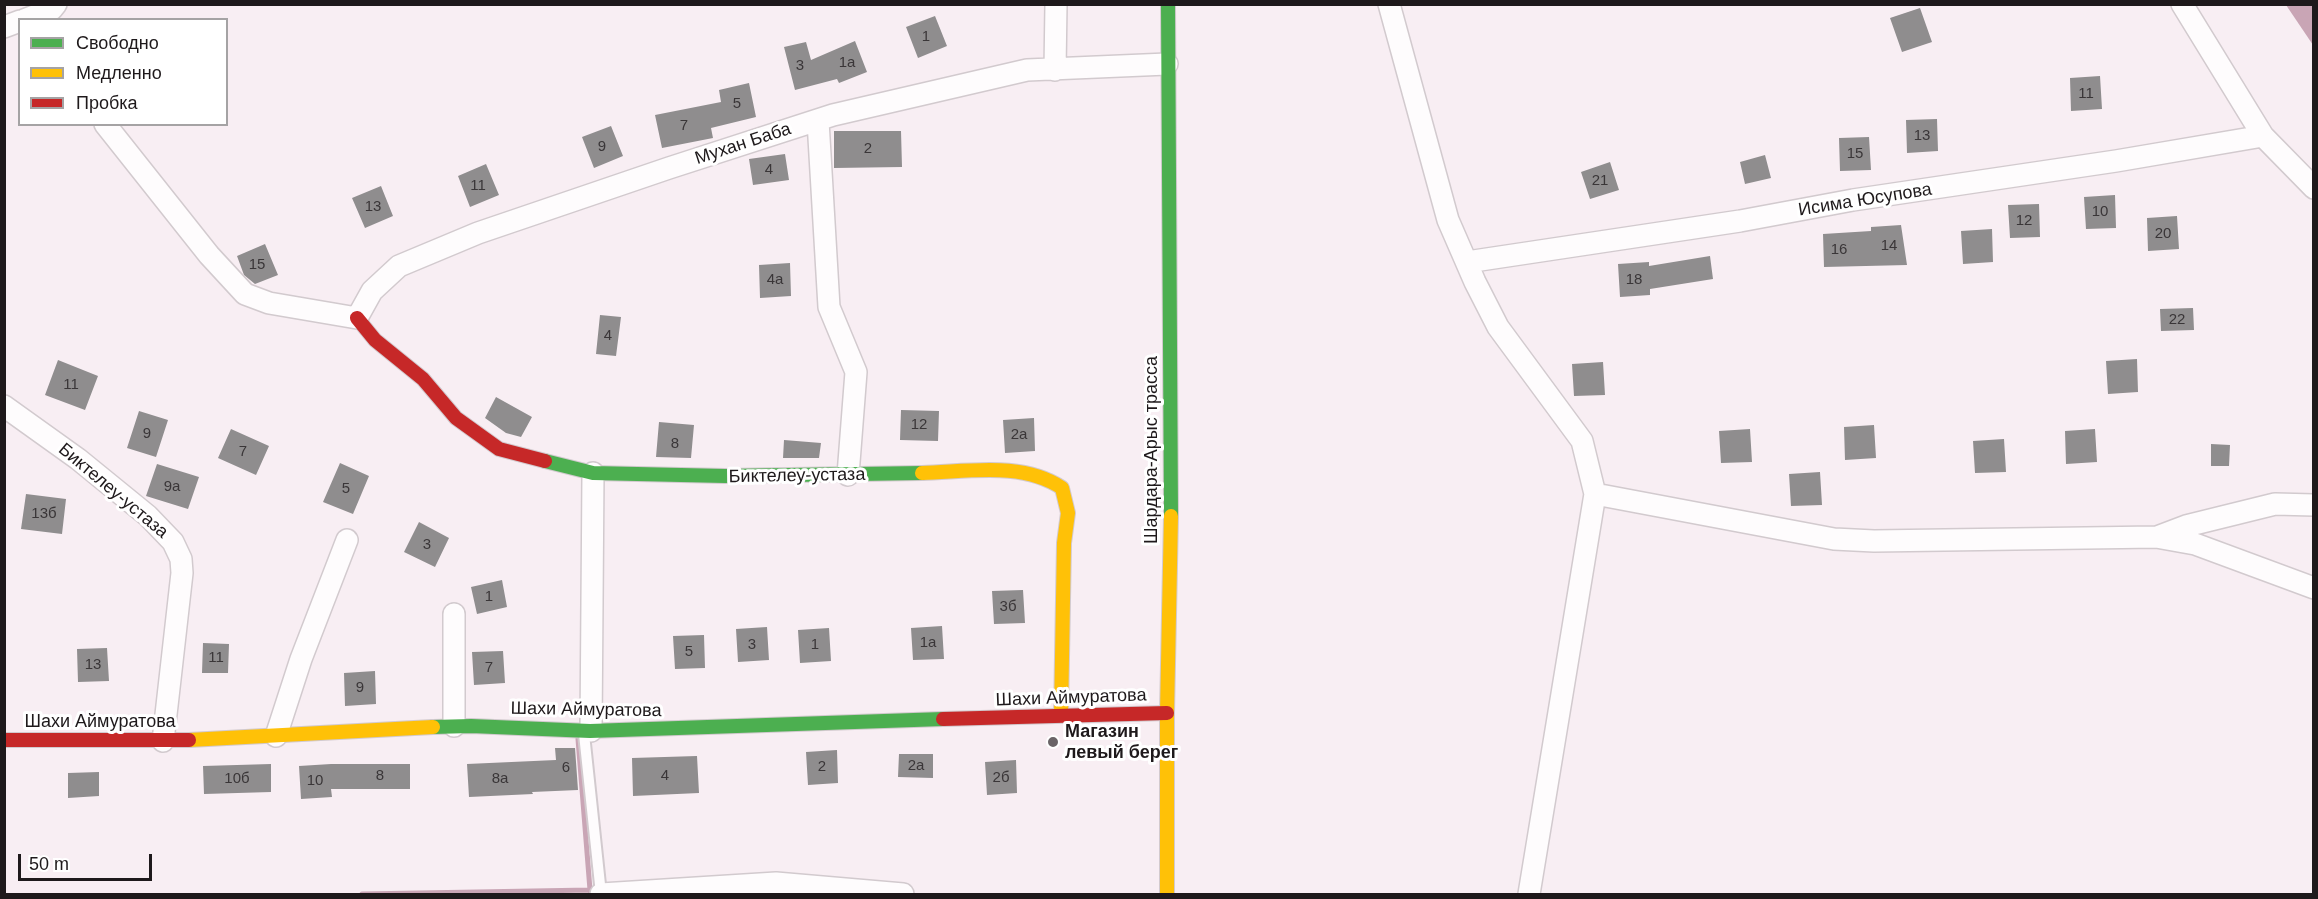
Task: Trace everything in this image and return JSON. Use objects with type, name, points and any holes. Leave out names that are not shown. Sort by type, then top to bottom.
[{"type":"street","points":[[1054,70],[1056,4]]},
{"type":"street","name":"Шардара-Арыс трасса","points":[[1167,894],[1167,713],[1172,467],[1168,4]]},
{"type":"street","points":[[1389,4],[1448,220],[1497,327],[1582,441],[1595,494],[1529,894]]},
{"type":"street","points":[[2182,4],[2263,136],[2313,188]]},
{"type":"street","points":[[31,18],[54,11]]},
{"type":"street","name":"Мухан Баба","points":[[357,318],[372,291],[399,266],[478,233],[832,115],[1027,70],[1167,64]]},
{"type":"street","points":[[818,121],[829,307],[856,372],[848,475]]},
{"type":"street","points":[[107,126],[209,255],[245,294],[269,303],[357,318]]},
{"type":"street","name":"Исима Юсупова","points":[[1467,262],[1740,221],[1853,200],[2104,163],[2263,136]]},
{"type":"street","name":"Биктелеу-устаза","points":[[357,318],[375,340],[423,379],[456,418],[499,449],[594,473],[725,476],[1012,470],[1049,479],[1062,488],[1068,513],[1064,543],[1061,714]]},
{"type":"street","name":"Биктелеу-устаза","points":[[4,406],[78,459],[140,509],[177,548],[182,573],[163,741]]},
{"type":"street","points":[[587,731],[594,473]]},
{"type":"street","points":[[1595,494],[1834,539],[1886,541],[2156,537],[2195,544],[2313,588]]},
{"type":"street","points":[[2156,537],[2186,526],[2275,504],[2313,505]]},
{"type":"street","points":[[276,736],[301,659],[347,540]]},
{"type":"street","points":[[453,614],[454,726]]},
{"type":"street","name":"Шахи Аймуратова","points":[[4,740],[163,741],[454,726],[587,731],[920,722],[1061,714],[1167,713]]},
{"type":"street","points":[[601,894],[776,883],[903,894]]},
{"type":"lane","points":[[587,731],[601,894]]},
{"type":"shaded area","points":[[2286,5],[2313,5],[2313,45]]},
{"type":"building","points":[[1920,8],[1932,42],[1902,52],[1890,18]]},
{"type":"building","points":[[935,16],[947,46],[918,58],[906,27]]},
{"type":"building","points":[[855,41],[867,72],[839,83],[837,79],[795,90],[784,47],[806,42],[811,60]]},
{"type":"building","points":[[2100,76],[2102,109],[2071,111],[2070,78]]},
{"type":"building","points":[[749,83],[756,117],[711,128],[713,138],[662,148],[655,115],[721,102],[719,90]]},
{"type":"building","points":[[1937,119],[1938,151],[1907,153],[1906,120]]},
{"type":"building","points":[[611,126],[623,156],[594,168],[582,137]]},
{"type":"building","points":[[834,131],[901,131],[902,167],[834,168]]},
{"type":"building","points":[[1869,137],[1871,170],[1840,171],[1839,138]]},
{"type":"building","points":[[785,154],[789,180],[753,185],[749,159]]},
{"type":"building","points":[[1765,155],[1771,178],[1745,184],[1740,162]]},
{"type":"building","points":[[1610,162],[1619,190],[1590,199],[1581,172]]},
{"type":"building","points":[[486,164],[499,195],[470,207],[458,176]]},
{"type":"building","points":[[381,186],[393,216],[365,228],[352,198]]},
{"type":"building","points":[[2115,195],[2116,228],[2086,229],[2084,197]]},
{"type":"building","points":[[2039,204],[2040,237],[2010,238],[2008,205]]},
{"type":"building","points":[[2177,216],[2179,249],[2148,251],[2147,218]]},
{"type":"building","points":[[1901,225],[1907,265],[1824,267],[1823,234],[1871,231],[1871,227]]},
{"type":"building","points":[[1992,229],[1993,262],[1963,264],[1961,231]]},
{"type":"building","points":[[265,244],[278,275],[255,284],[244,275],[237,256]]},
{"type":"building","points":[[1710,256],[1713,279],[1650,289],[1650,295],[1620,297],[1618,264],[1649,262],[1649,266]]},
{"type":"building","points":[[790,263],[791,296],[760,298],[759,265]]},
{"type":"building","points":[[2193,308],[2194,330],[2161,331],[2160,309]]},
{"type":"building","points":[[600,315],[621,317],[616,356],[596,354]]},
{"type":"building","points":[[2137,359],[2138,392],[2108,394],[2106,361]]},
{"type":"building","points":[[58,360],[98,376],[85,410],[45,395]]},
{"type":"building","points":[[1603,362],[1605,395],[1574,396],[1572,364]]},
{"type":"building","points":[[496,397],[532,417],[521,437],[506,433],[485,418]]},
{"type":"building","points":[[901,410],[939,411],[938,441],[900,440]]},
{"type":"building","points":[[139,411],[168,420],[156,457],[127,448]]},
{"type":"building","points":[[1034,418],[1035,451],[1005,453],[1003,420]]},
{"type":"building","points":[[659,422],[694,425],[691,458],[656,457]]},
{"type":"building","points":[[1874,425],[1876,458],[1845,460],[1844,427]]},
{"type":"building","points":[[231,429],[269,446],[256,475],[218,458]]},
{"type":"building","points":[[1750,429],[1752,462],[1721,463],[1719,431]]},
{"type":"building","points":[[2095,429],[2097,462],[2066,464],[2065,431]]},
{"type":"building","points":[[2004,439],[2006,472],[1975,473],[1973,441]]},
{"type":"building","points":[[784,440],[821,443],[819,458],[783,458]]},
{"type":"building","points":[[2211,444],[2230,445],[2229,466],[2211,466]]},
{"type":"building","points":[[340,463],[369,476],[353,514],[323,502]]},
{"type":"building","points":[[157,464],[199,477],[188,509],[146,496]]},
{"type":"building","points":[[1820,472],[1822,505],[1791,506],[1789,474]]},
{"type":"building","points":[[26,494],[66,499],[62,534],[21,529]]},
{"type":"building","points":[[419,522],[449,538],[435,567],[404,552]]},
{"type":"building","points":[[502,580],[507,607],[477,614],[471,587]]},
{"type":"building","points":[[1023,590],[1025,623],[994,624],[992,591]]},
{"type":"building","points":[[942,626],[944,659],[913,660],[911,628]]},
{"type":"building","points":[[767,627],[769,660],[738,662],[736,629]]},
{"type":"building","points":[[829,628],[831,661],[800,663],[798,630]]},
{"type":"building","points":[[704,635],[705,668],[675,669],[673,636]]},
{"type":"building","points":[[203,643],[229,644],[228,673],[202,673]]},
{"type":"building","points":[[107,648],[109,681],[78,682],[77,649]]},
{"type":"building","points":[[503,651],[505,683],[474,685],[472,652]]},
{"type":"building","points":[[375,671],[376,704],[345,706],[344,673]]},
{"type":"building","points":[[555,748],[575,748],[578,790],[469,797],[467,764],[556,760]]},
{"type":"building","points":[[837,750],[838,783],[808,785],[806,752]]},
{"type":"building","points":[[899,754],[933,754],[933,778],[898,777]]},
{"type":"building","points":[[697,756],[699,793],[633,796],[632,758]]},
{"type":"building","points":[[1016,760],[1017,793],[987,795],[985,762]]},
{"type":"building","points":[[271,764],[271,792],[204,794],[203,766]]},
{"type":"building","points":[[410,764],[410,789],[331,789],[332,797],[301,799],[299,766]]},
{"type":"building","points":[[99,772],[99,796],[68,798],[68,773]]},
{"type":"waterway","points":[[578,739],[590,890]]},
{"type":"waterway","points":[[362,894],[590,890],[591,894]]},
{"type":"traffic: fast","points":[[1168,4],[1171,516]]},
{"type":"traffic: fast","points":[[545,461],[593,473],[725,476],[922,473]]},
{"type":"traffic: fast","points":[[433,727],[471,726],[590,731],[943,719]]},
{"type":"traffic: slow","points":[[922,473],[1012,471],[1030,474],[1062,488],[1068,513],[1064,543],[1061,714]]},
{"type":"traffic: slow","points":[[1167,894],[1167,713],[1171,516]]},
{"type":"traffic: slow","points":[[189,740],[433,727]]},
{"type":"traffic: jam","points":[[357,318],[375,340],[423,379],[456,418],[499,449],[545,461]]},
{"type":"traffic: jam","points":[[943,719],[1167,713]]},
{"type":"traffic: jam","points":[[4,740],[189,740]]},
{"type":"place","name":"Магазин левый берег","points":[[1053,742]]}]
